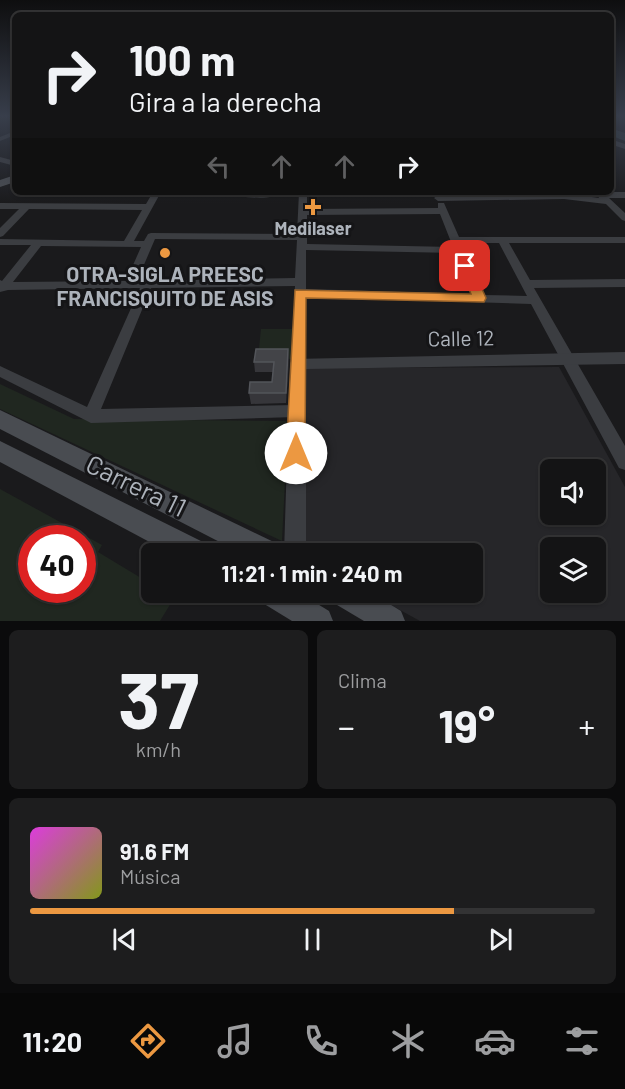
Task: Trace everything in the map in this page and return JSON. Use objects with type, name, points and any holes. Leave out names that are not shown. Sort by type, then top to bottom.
[{"type":"main road","name":"Carrera 11","points":[[0,419],[249,543]]},
{"type":"main road","name":"Carrera 11","points":[[0,451],[179,543]]},
{"type":"main road","points":[[361,603],[391,621]]},
{"type":"street","points":[[128,243],[155,195]]},
{"type":"street","points":[[295,543],[296,411],[303,195]]},
{"type":"street","points":[[437,195],[458,250],[480,298]]},
{"type":"street","points":[[581,195],[625,195]]},
{"type":"street","points":[[602,196],[625,218]]},
{"type":"street","points":[[0,206],[148,207]]},
{"type":"street","points":[[0,234],[26,207]]},
{"type":"street","points":[[303,212],[443,211]]},
{"type":"street","points":[[130,284],[151,236],[458,250]]},
{"type":"street","points":[[454,240],[625,240]]},
{"type":"street","points":[[502,240],[528,284],[566,358],[620,445],[625,462]]},
{"type":"street","points":[[0,242],[147,244]]},
{"type":"street","points":[[2,287],[38,243]]},
{"type":"street","points":[[528,284],[625,283]]},
{"type":"street","points":[[2,287],[147,284],[300,287],[536,300]]},
{"type":"street","points":[[91,416],[147,284]]},
{"type":"street","name":"Calle 12","points":[[298,363],[625,357]]},
{"type":"street","points":[[0,371],[91,416],[296,411]]},
{"type":"shaded area","points":[[261,329],[294,329],[292,359],[258,358]]},
{"type":"shaded area","points":[[559,367],[625,487],[625,621],[420,621],[387,603],[483,603],[483,543],[303,543],[305,368]]},
{"type":"shaded area","points":[[0,384],[74,419],[288,421],[282,541],[0,409]]},
{"type":"shaded area","points":[[0,489],[66,525],[18,525],[18,603],[96,603],[96,542],[102,545],[98,552],[141,578],[141,603],[171,603],[160,621],[0,621]]},
{"type":"building","points":[[256,349],[288,349],[286,393],[249,393],[250,382],[272,382],[274,362],[254,362]]},
{"type":"place","name":"Medilaser","points":[[313,207]]},
{"type":"place","name":"OTRA-SIGLA PREESC FRANCISQUITO DE ASIS","points":[[165,253]]},
{"type":"route","points":[[296,453],[300,293],[480,298],[465,266]]}]
